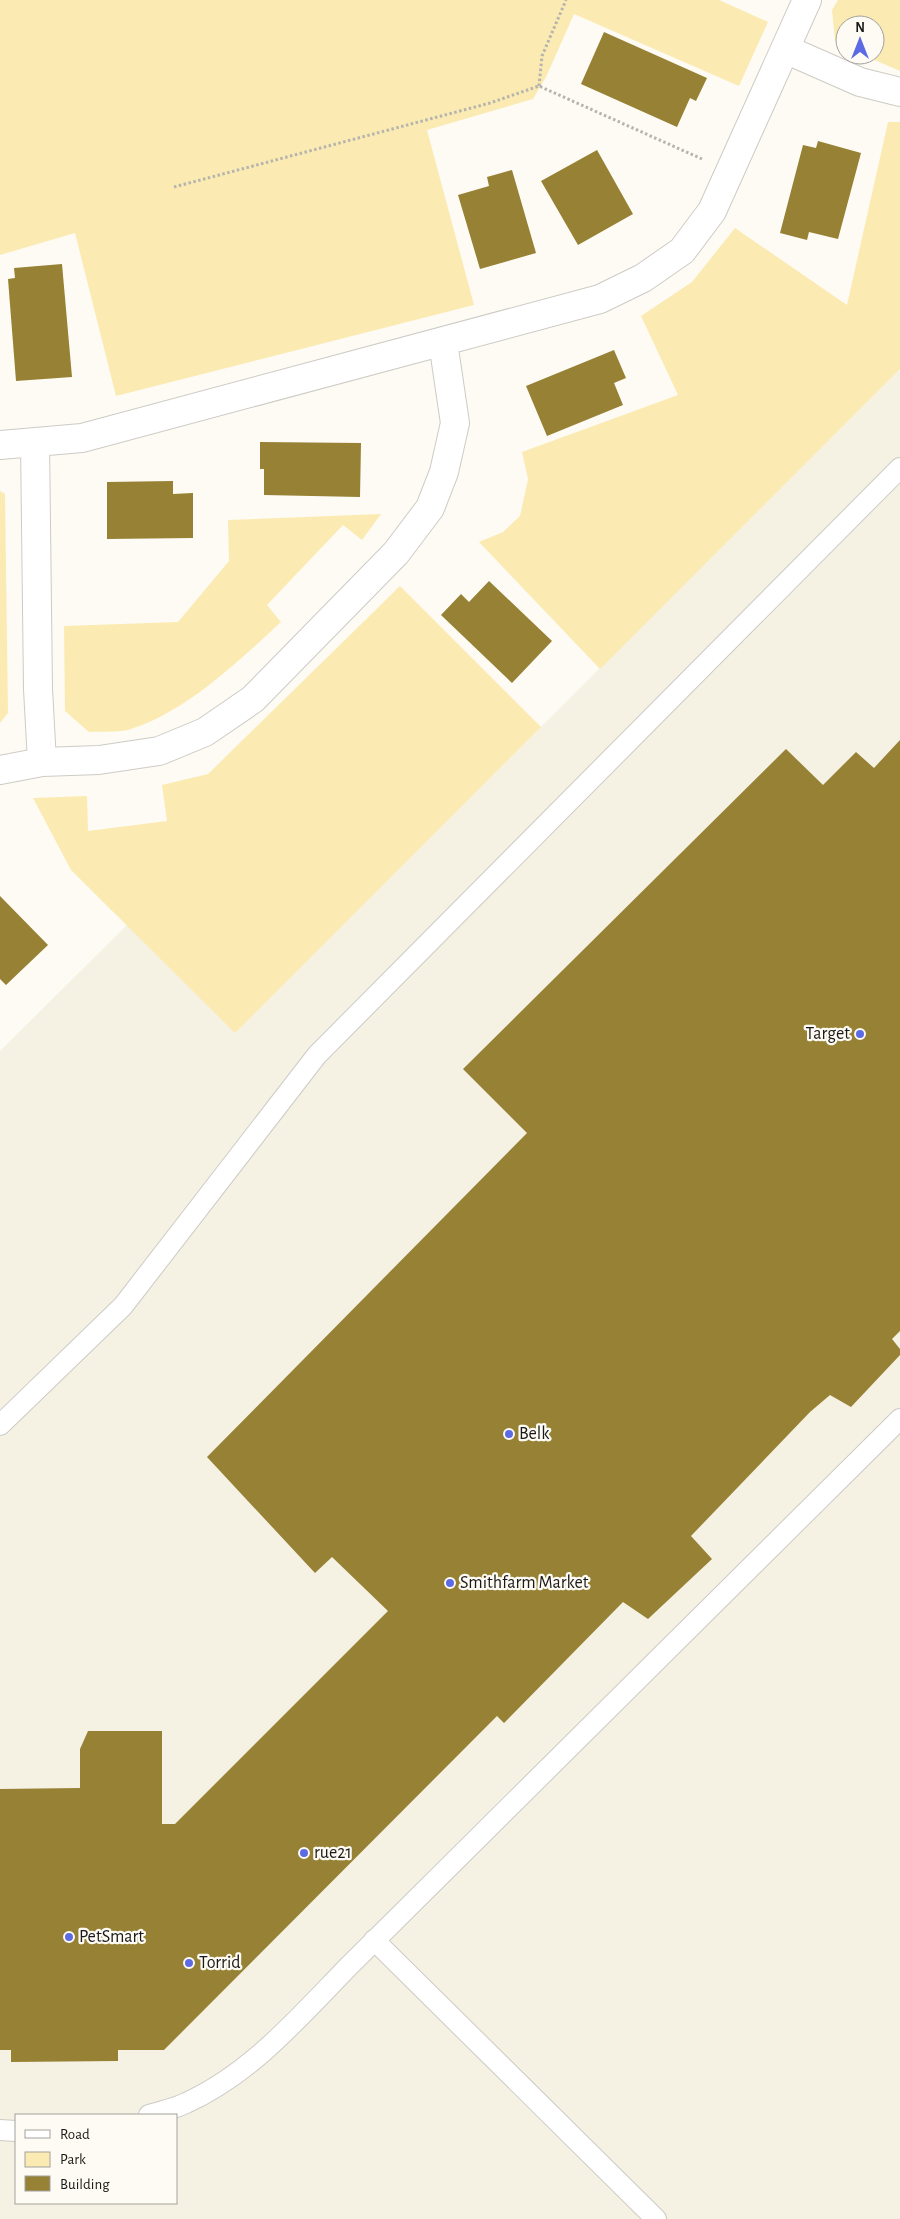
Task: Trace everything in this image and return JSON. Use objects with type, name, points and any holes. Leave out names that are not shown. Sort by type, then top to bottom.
[{"type":"street","points":[[0,445],[82,438],[600,299],[643,278],[682,251],[712,211],[807,0]]},
{"type":"street","points":[[785,49],[860,82],[900,92]]},
{"type":"street","points":[[0,770],[42,762],[99,760],[160,751],[205,732],[253,699],[396,553],[430,508],[444,472],[454,423],[443,342]]},
{"type":"street","points":[[36,442],[38,689],[42,762]]},
{"type":"lane","points":[[0,1425],[123,1306],[317,1055],[900,468]]},
{"type":"lane","points":[[152,2114],[185,2104],[232,2077],[266,2051],[374,1940],[900,1419]]},
{"type":"lane","points":[[374,1940],[656,2219]]},
{"type":"lane","points":[[0,2130],[15,2131]]},
{"type":"path","points":[[539,86],[542,56],[566,0]]},
{"type":"path","points":[[174,187],[490,103],[539,86],[730,172]]},
{"type":"shaded area","name":"Smithfarm Market","points":[[900,369],[900,2219],[0,2219],[0,1051],[127,925],[235,1032]]},
{"type":"green space","points":[[0,0],[719,0],[768,22],[739,86],[574,14],[546,77],[533,99],[427,130],[474,305],[116,396],[75,233],[0,255]]},
{"type":"green space","points":[[838,0],[900,0],[900,71],[885,65],[885,15],[835,15],[835,40],[832,10]]},
{"type":"green space","points":[[888,122],[900,122],[900,369],[600,669],[479,542],[503,532],[520,516],[528,479],[522,452],[678,395],[641,316],[692,282],[735,228],[847,305]]},
{"type":"green space","points":[[0,491],[5,494],[8,713],[0,723]]},
{"type":"green space","points":[[381,514],[362,540],[343,525],[267,605],[281,622],[230,668],[192,698],[152,721],[126,730],[89,732],[65,711],[64,626],[178,622],[229,561],[228,520]]},
{"type":"green space","points":[[400,586],[541,727],[235,1033],[71,870],[33,798],[87,796],[88,831],[167,821],[162,785],[208,774]]},
{"type":"building","points":[[604,32],[707,78],[696,101],[690,98],[677,127],[581,84]]},
{"type":"building","points":[[818,141],[861,153],[838,239],[809,232],[807,240],[780,233],[803,145],[816,148]]},
{"type":"building","points":[[597,150],[633,214],[578,245],[541,181]]},
{"type":"building","points":[[512,170],[536,253],[480,269],[458,195],[489,186],[487,177]]},
{"type":"building","points":[[62,264],[72,377],[16,381],[8,279],[15,278],[14,268]]},
{"type":"building","points":[[614,350],[626,378],[614,383],[623,405],[547,436],[526,386]]},
{"type":"building","points":[[260,442],[361,443],[360,497],[264,495],[264,469],[260,469]]},
{"type":"building","points":[[173,481],[173,494],[193,493],[193,538],[107,539],[107,482]]},
{"type":"building","points":[[489,581],[552,641],[512,683],[441,615],[461,594],[469,602]]},
{"type":"building","points":[[900,740],[900,1331],[892,1339],[900,1349],[900,1355],[851,1407],[830,1395],[810,1412],[691,1536],[712,1559],[648,1619],[623,1602],[504,1723],[497,1716],[164,2050],[118,2050],[118,2061],[11,2062],[11,2050],[0,2050],[0,1789],[80,1788],[80,1749],[88,1731],[162,1731],[162,1824],[175,1824],[388,1611],[332,1557],[315,1573],[207,1457],[527,1133],[463,1069],[786,749],[823,785],[856,752],[874,768]]},
{"type":"building","points":[[0,896],[48,945],[6,985],[0,979]]},
{"type":"place","name":"Target","points":[[860,1034]]},
{"type":"place","name":"Belk","points":[[509,1434]]},
{"type":"place","name":"Smithfarm Market","points":[[450,1583]]},
{"type":"place","name":"rue21","points":[[304,1853]]},
{"type":"place","name":"PetSmart","points":[[69,1937]]},
{"type":"place","name":"Torrid","points":[[189,1963]]}]
